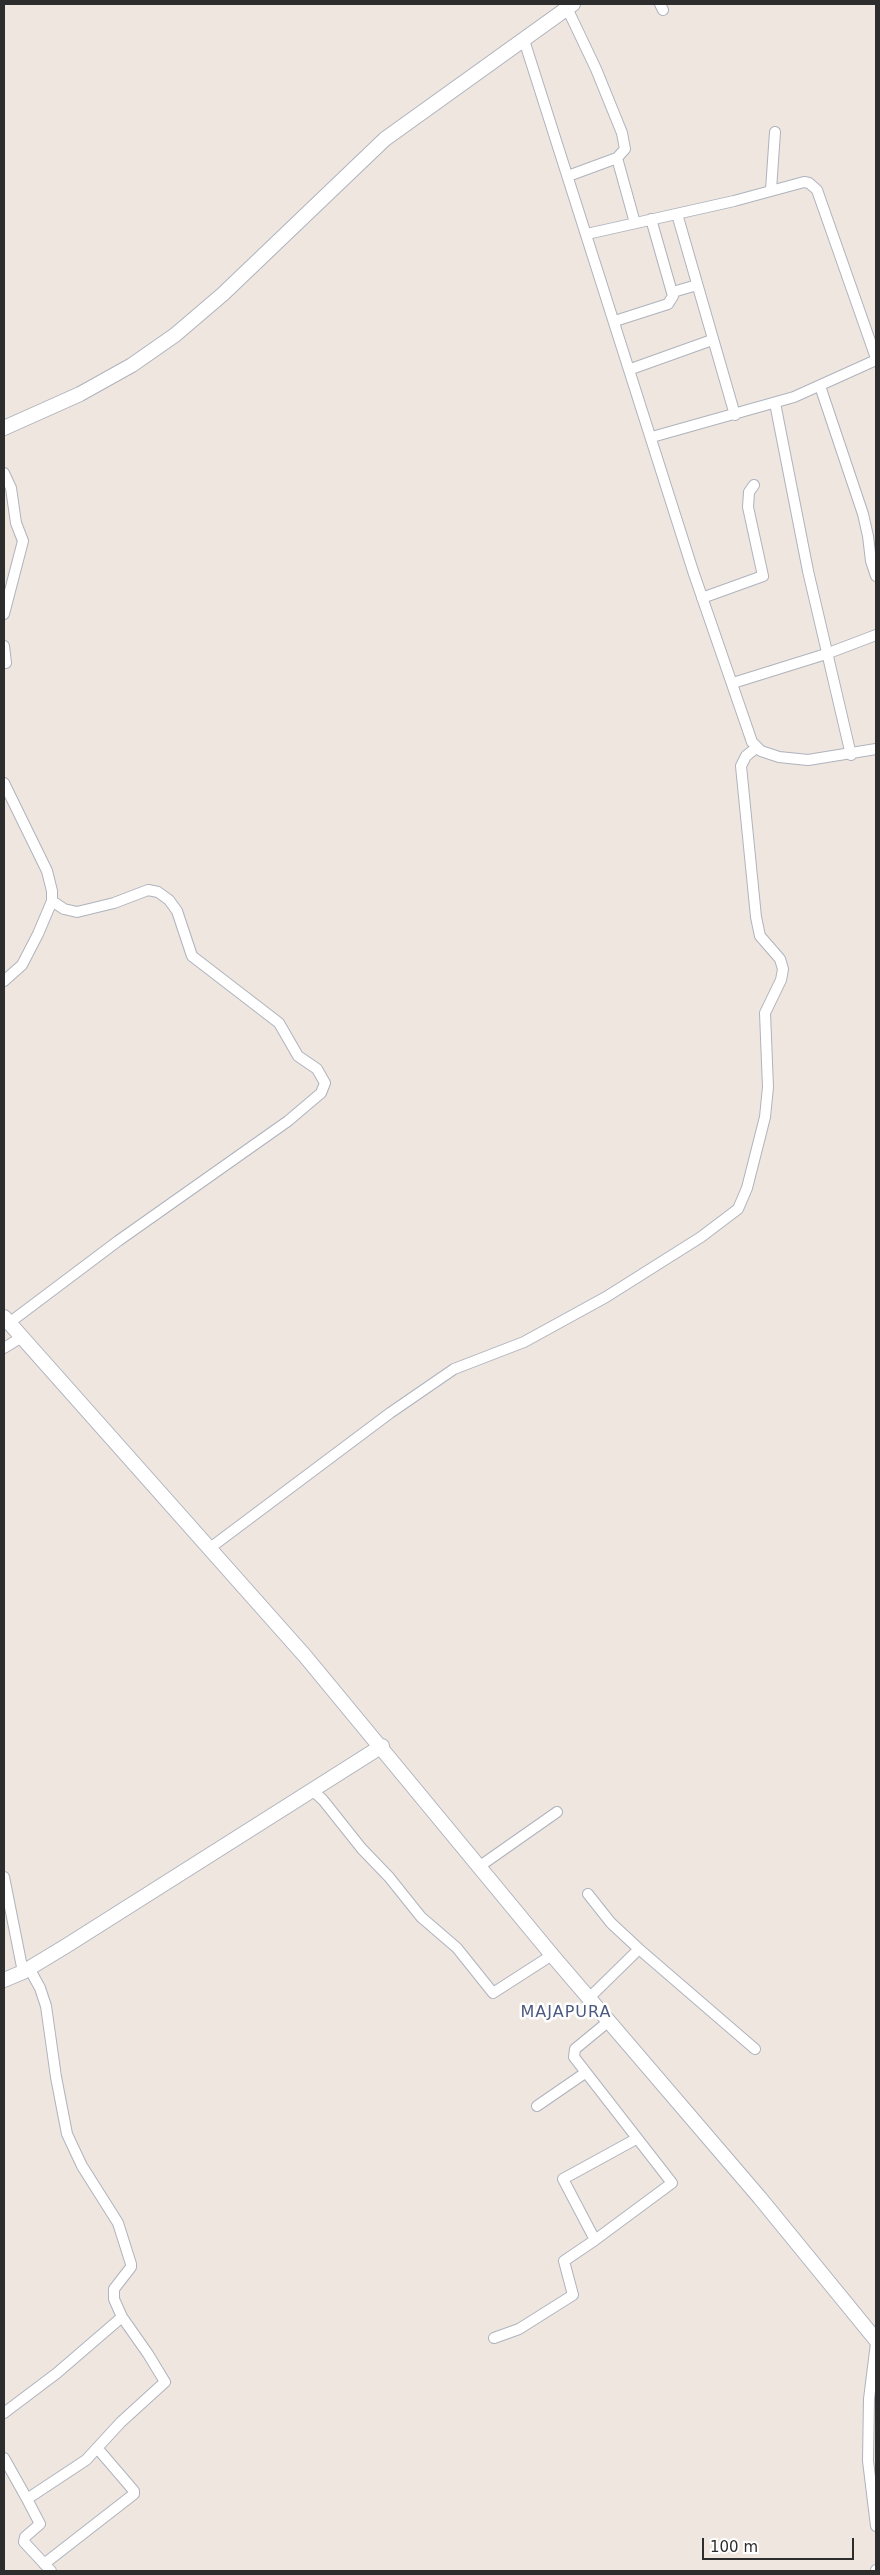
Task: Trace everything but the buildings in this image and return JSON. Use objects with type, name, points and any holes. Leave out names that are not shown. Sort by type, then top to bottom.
[{"type":"main road","points":[[4,428],[80,394],[132,365],[175,335],[223,294],[385,139],[570,6]]},
{"type":"main road","points":[[6,1320],[210,1548],[382,1746],[552,1955],[590,1997],[760,2198],[876,2341]]},
{"type":"main road","points":[[4,1980],[26,1970],[382,1746]]},
{"type":"street","points":[[568,176],[617,158],[625,149],[622,134],[570,6]]},
{"type":"street","points":[[524,40],[631,369],[702,598],[745,722],[756,748],[779,757],[808,760],[851,755],[876,749]]},
{"type":"street","points":[[771,190],[775,132]]},
{"type":"street","points":[[617,158],[635,223]]},
{"type":"street","points":[[587,234],[677,214],[804,182],[813,185],[817,190],[876,359],[820,386],[775,403],[652,437]]},
{"type":"street","points":[[677,214],[735,415]]},
{"type":"street","points":[[615,321],[668,304],[673,296],[651,220]]},
{"type":"street","points":[[672,292],[697,285]]},
{"type":"street","points":[[631,369],[712,340]]},
{"type":"street","points":[[820,386],[866,528],[871,561],[876,576]]},
{"type":"street","points":[[775,403],[826,654],[851,755]]},
{"type":"street","points":[[4,473],[11,488],[16,522],[23,541],[4,614]]},
{"type":"street","points":[[702,598],[763,576],[748,507],[748,492],[754,485]]},
{"type":"street","points":[[733,683],[826,654],[876,635]]},
{"type":"street","points":[[4,646],[6,663]]},
{"type":"street","points":[[210,1548],[390,1413],[454,1369],[524,1342],[606,1297],[700,1237],[738,1209],[746,1188],[765,1117],[768,1087],[765,1013],[781,980],[783,969],[780,959],[760,936],[756,917],[741,766],[746,756],[756,748]]},
{"type":"street","points":[[4,783],[47,871],[52,891],[52,901],[22,965],[4,981]]},
{"type":"street","points":[[6,1320],[288,1120],[321,1093],[325,1083],[317,1069],[298,1056],[279,1022],[192,956],[177,911],[169,900],[158,892],[148,890],[114,903],[77,912],[64,908],[52,901]]},
{"type":"street","points":[[4,1348],[22,1337]]},
{"type":"street","points":[[312,1790],[323,1800],[362,1849],[421,1917],[457,1948],[493,1993],[552,1955]]},
{"type":"street","points":[[480,1866],[557,1812]]},
{"type":"street","points":[[4,1876],[26,1970],[40,1988],[46,2006],[56,2077],[67,2134],[82,2166],[118,2223],[131,2264],[131,2267],[114,2289],[114,2299],[122,2317],[148,2354],[164,2382],[78,2467],[27,2499]]},
{"type":"street","points":[[588,1894],[611,1923],[755,2049]]},
{"type":"street","points":[[590,1997],[640,1949]]},
{"type":"street","points":[[494,2338],[519,2329],[571,2297],[573,2291],[564,2261],[596,2240],[672,2182],[636,2139],[574,2057],[575,2049],[610,2021]]},
{"type":"street","points":[[537,2106],[585,2073]]},
{"type":"street","points":[[596,2240],[563,2178],[636,2139]]},
{"type":"street","points":[[4,2413],[57,2373],[122,2317]]},
{"type":"street","points":[[876,2341],[868,2399],[868,2461],[876,2526]]},
{"type":"street","points":[[4,2458],[40,2524],[25,2536],[24,2542],[47,2568],[134,2494],[134,2490],[98,2448]]},
{"type":"district","name":"MAJAPURA","points":[[566,2013]]}]
